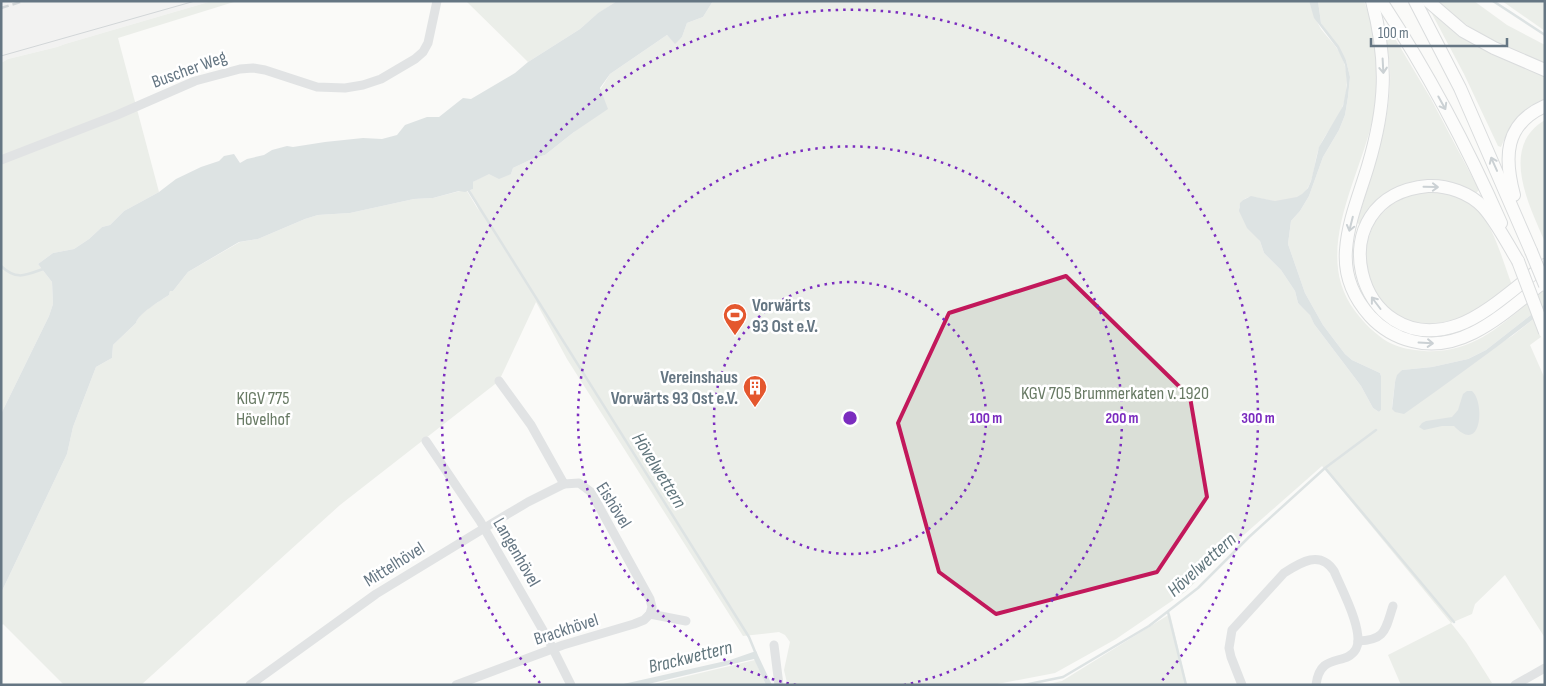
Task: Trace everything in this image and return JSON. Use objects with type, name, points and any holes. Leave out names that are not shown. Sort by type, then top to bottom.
[{"type":"highway","points":[[1372,1],[1382,48],[1384,68],[1383,95],[1379,125],[1356,205],[1346,250],[1346,263],[1354,295],[1362,307],[1382,327],[1405,339],[1417,342],[1446,343],[1459,339],[1489,324],[1545,281]]},
{"type":"highway","points":[[1381,1],[1428,78],[1485,186],[1518,261],[1545,332]]},
{"type":"highway","points":[[1415,1],[1460,88],[1521,225],[1545,285]]},
{"type":"highway","points":[[1428,1],[1463,31],[1494,48],[1545,70]]},
{"type":"highway","points":[[1521,225],[1510,180],[1507,158],[1508,149],[1514,132],[1524,120],[1530,114],[1545,106]]},
{"type":"highway","points":[[1518,261],[1483,207],[1460,191],[1432,186],[1416,187],[1402,192],[1379,208],[1366,227],[1361,238],[1359,250],[1362,275],[1372,298],[1380,309],[1399,323],[1431,330],[1456,326],[1480,314],[1545,265]]},
{"type":"street","name":"Buscher Weg","points":[[1,160],[117,115],[195,81],[240,68],[265,70],[317,87],[345,88],[374,82],[392,74],[423,52],[428,43],[437,1]]},
{"type":"street","points":[[499,381],[531,425],[564,484]]},
{"type":"street","name":"Langenhövel","points":[[426,441],[484,528],[553,649],[571,685]]},
{"type":"street","name":"Eishövel","points":[[564,484],[579,483],[591,492],[650,599],[652,607],[650,614]]},
{"type":"street","name":"Mittelhövel","points":[[250,685],[376,594],[528,502],[564,484]]},
{"type":"street","points":[[1242,685],[1228,648],[1232,630],[1284,573],[1307,561],[1316,559],[1323,560],[1330,565],[1356,624],[1358,641],[1356,649],[1350,654],[1324,665],[1318,672],[1316,685]]},
{"type":"street","points":[[1358,641],[1372,640],[1380,636],[1386,628],[1393,606]]},
{"type":"street","points":[[650,614],[686,621]]},
{"type":"street","name":"Brackhövel","points":[[456,685],[553,649],[634,624],[644,620],[650,614]]},
{"type":"street","points":[[774,645],[779,685]]},
{"type":"street","points":[[1515,685],[1545,668]]},
{"type":"highlighted area","points":[[1066,276],[1190,397],[1207,497],[1157,572],[996,614],[939,572],[898,423],[949,313]]},
{"type":"shaded area","points":[[1,1],[212,1],[57,47],[8,59],[1,63]]},
{"type":"shaded area","points":[[617,1],[713,1],[703,17],[687,23],[682,37],[675,44],[667,35],[610,74],[600,88],[608,109],[545,155],[513,168],[511,174],[499,179],[489,174],[473,182],[473,189],[465,192],[459,191],[433,198],[414,199],[350,213],[318,215],[258,239],[239,242],[188,272],[173,291],[170,291],[169,295],[141,316],[113,345],[112,358],[96,367],[73,427],[67,454],[1,593],[1,414],[49,316],[53,304],[52,282],[38,264],[53,253],[74,249],[102,227],[110,225],[124,211],[159,192],[176,179],[219,161],[224,156],[234,154],[240,163],[287,146],[293,147],[363,138],[382,139],[397,135],[405,125],[427,117],[439,117],[463,98],[471,99],[515,73],[528,62],[580,29],[598,13]]},
{"type":"shaded area","points":[[1309,1],[1318,1],[1321,23],[1339,46],[1346,60],[1350,77],[1345,115],[1339,130],[1323,157],[1309,196],[1291,221],[1288,244],[1305,293],[1323,325],[1345,354],[1352,360],[1380,373],[1381,410],[1379,412],[1373,408],[1361,386],[1314,324],[1310,315],[1298,303],[1295,291],[1281,270],[1264,253],[1260,241],[1247,228],[1239,211],[1240,203],[1251,196],[1275,201],[1297,197],[1308,188],[1319,147],[1343,106],[1347,85],[1345,65],[1337,48],[1314,18]]},
{"type":"shaded area","points":[[1545,304],[1545,310],[1404,414],[1395,412],[1392,409],[1395,382],[1397,375],[1402,370],[1432,367],[1468,359],[1486,350]]},
{"type":"shaded area","points":[[1467,391],[1472,391],[1479,405],[1478,424],[1475,431],[1470,435],[1463,434],[1454,426],[1442,426],[1424,430],[1419,427],[1426,421],[1452,417],[1458,410],[1463,394]]},
{"type":"shaded area","points":[[756,651],[772,685],[766,685],[754,659],[644,685],[619,685],[730,660]]},
{"type":"green space","points":[[212,1],[237,1],[118,38],[159,192],[124,211],[110,225],[102,227],[74,249],[53,253],[38,264],[52,282],[53,304],[49,316],[1,414],[1,63],[8,59],[57,47]]},
{"type":"green space","points":[[466,1],[617,1],[597,14],[580,29],[528,62]]},
{"type":"green space","points":[[713,1],[1309,1],[1319,26],[1342,56],[1347,86],[1342,108],[1320,145],[1310,184],[1303,194],[1297,198],[1280,201],[1249,197],[1241,202],[1239,208],[1260,241],[1264,253],[1281,270],[1295,291],[1298,303],[1310,314],[1314,324],[1361,386],[1373,408],[1379,412],[1381,410],[1380,373],[1352,360],[1345,354],[1323,325],[1305,293],[1288,244],[1291,221],[1309,196],[1323,157],[1339,130],[1345,115],[1348,97],[1350,77],[1346,60],[1321,23],[1318,1],[1364,1],[1375,44],[1377,88],[1373,117],[1350,189],[1338,240],[1338,265],[1343,288],[1355,311],[1379,336],[1397,346],[1424,351],[1460,347],[1476,341],[1504,323],[1545,289],[1545,304],[1486,350],[1468,359],[1432,367],[1402,370],[1395,382],[1392,409],[1512,336],[1545,310],[1545,334],[1530,345],[1545,379],[1545,638],[1505,575],[1475,604],[1472,614],[1451,623],[1322,466],[1246,533],[1185,592],[1116,639],[1055,673],[992,685],[800,685],[787,683],[784,670],[790,642],[785,635],[779,632],[743,636],[567,359],[536,302],[499,381],[340,505],[141,685],[64,685],[3,624],[1,626],[1,593],[67,454],[73,427],[96,367],[112,358],[113,345],[136,323],[145,311],[169,295],[170,291],[173,291],[188,272],[240,242],[258,239],[318,215],[350,213],[414,199],[433,198],[460,191],[467,191],[479,211],[470,190],[473,189],[473,182],[489,173],[511,174],[513,168],[545,155],[574,132],[610,74],[667,35],[675,43],[682,37],[687,23],[703,17]]},
{"type":"green space","points":[[1437,1],[1474,1],[1507,25],[1545,45],[1545,64],[1474,30]]},
{"type":"green space","points":[[1502,1],[1545,1],[1545,31]]},
{"type":"green space","points":[[1431,12],[1470,42],[1514,64],[1545,76],[1545,99],[1529,107],[1517,118],[1508,131],[1501,147],[1498,146],[1464,74]]},
{"type":"green space","points":[[1387,25],[1431,99],[1479,190],[1476,193],[1459,185],[1443,181],[1426,180],[1411,182],[1396,188],[1382,197],[1359,224],[1357,223],[1375,166],[1388,108],[1390,68],[1384,26]]},
{"type":"green space","points":[[1545,120],[1545,242],[1526,194],[1521,161],[1523,145],[1531,131]]},
{"type":"green space","points":[[1432,191],[1459,196],[1470,202],[1479,211],[1493,234],[1512,285],[1465,317],[1431,325],[1411,322],[1392,312],[1377,296],[1367,274],[1364,251],[1375,220],[1391,205],[1404,197]]},
{"type":"green space","points":[[1170,614],[1187,685],[1043,685],[1062,681]]},
{"type":"green space","points":[[1451,623],[1466,642],[1492,683],[1487,685],[1401,685],[1388,655]]},
{"type":"green space","points":[[755,660],[766,685],[650,685]]},
{"type":"waterway","points":[[1493,1],[1545,35]]},
{"type":"waterway","name":"Hövelwettern","points":[[469,191],[749,637],[756,654]]},
{"type":"waterway","points":[[1,266],[16,275],[43,269]]},
{"type":"waterway","name":"Hövelwettern","points":[[1024,685],[1063,677],[1149,626],[1198,588],[1249,537],[1325,468],[1376,430]]},
{"type":"waterway","points":[[1325,468],[1454,622]]},
{"type":"waterway","points":[[1168,612],[1186,685]]},
{"type":"tram line","points":[[1,56],[195,1]]},
{"type":"railway","points":[[1,8],[24,1]]},
{"type":"place","name":"Vorwärts 93 Ost e.V.","points":[[735,336]]},
{"type":"place","name":"Vereinshaus Vorwärts 93 Ost e.V.","points":[[755,408]]},
{"type":"park label","name":"KGV 705 Brummerkaten v. 1920","points":[[1115,393]]},
{"type":"park label","name":"KlGV 775 Hövelhof","points":[[263,408]]},
{"type":"water label","name":"Brackwettern","points":[[690,656]]}]
